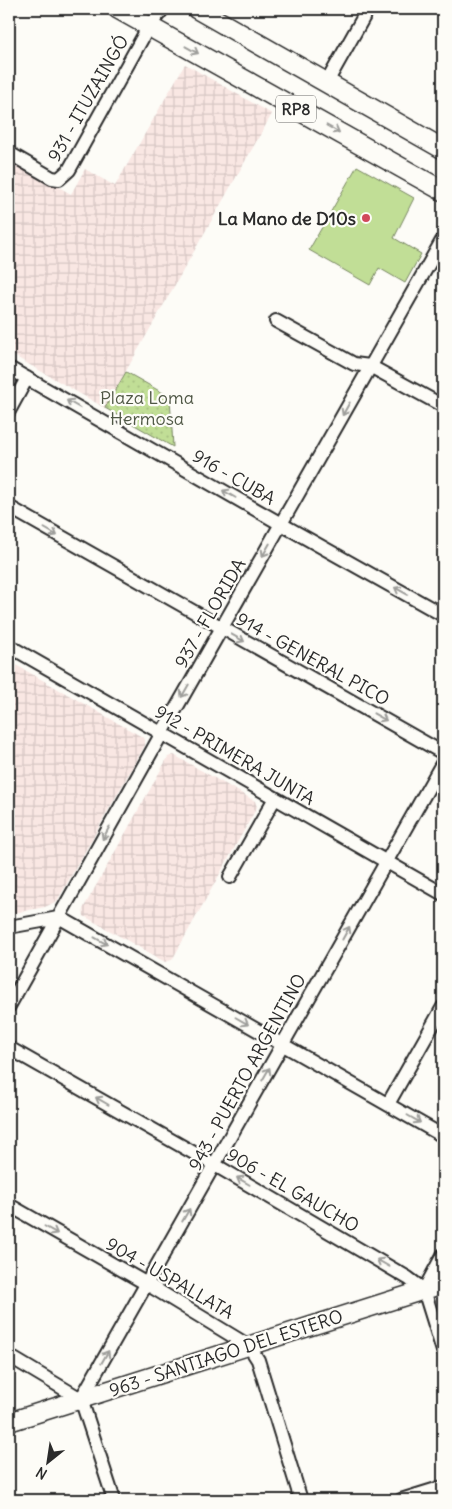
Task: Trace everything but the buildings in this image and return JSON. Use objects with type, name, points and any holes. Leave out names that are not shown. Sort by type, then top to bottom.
[{"type":"main road","name":"RP8","points":[[118,9],[155,18],[443,191]]},
{"type":"main road","points":[[133,9],[155,18]]},
{"type":"main road","name":"RP8","points":[[197,9],[443,149]]},
{"type":"street","points":[[327,82],[368,9]]},
{"type":"street","name":"931 - ITUZAINGÓ","points":[[9,153],[52,178],[59,179],[69,170],[155,18]]},
{"type":"street","name":"937 - FLORIDA","points":[[9,1006],[221,628],[443,239]]},
{"type":"street","points":[[276,320],[354,364],[370,366],[443,406]]},
{"type":"street","name":"916 - CUBA","points":[[9,368],[443,615]]},
{"type":"street","points":[[9,411],[27,378]]},
{"type":"street","name":"914 - GENERAL PICO","points":[[9,508],[443,753]]},
{"type":"street","name":"912 - PRIMERA JUNTA","points":[[9,646],[443,894]]},
{"type":"street","name":"943 - PUERTO ARGENTINO","points":[[81,1399],[443,762]]},
{"type":"street","points":[[230,878],[275,798]]},
{"type":"street","points":[[9,927],[58,918],[64,920],[443,1136]]},
{"type":"street","points":[[388,1104],[443,1007]]},
{"type":"street","name":"906 - EL GAUCHO","points":[[9,1048],[215,1165],[408,1278],[424,1290]]},
{"type":"street","name":"904 - USPALLATA","points":[[9,1205],[147,1284],[249,1346]]},
{"type":"street","points":[[443,1256],[424,1290],[443,1351]]},
{"type":"street","name":"963 - SANTIAGO DEL ESTERO","points":[[9,1422],[443,1284]]},
{"type":"street","points":[[249,1346],[258,1360],[301,1500]]},
{"type":"street","points":[[9,1356],[81,1399],[114,1500]]},
{"type":"street","points":[[401,1500],[443,1487]]},
{"type":"shaded area","points":[[185,64],[272,114],[105,408],[9,353],[9,159],[71,194],[85,169],[115,186]]},
{"type":"shaded area","points":[[9,661],[144,738],[145,745],[57,901],[45,907],[9,914]]},
{"type":"shaded area","points":[[174,755],[255,801],[257,807],[172,960],[165,962],[84,916],[83,909],[168,757]]},
{"type":"green space","name":"La Mano de D10s","points":[[357,166],[414,198],[394,238],[421,254],[405,283],[379,268],[370,285],[309,250]]},
{"type":"green space","name":"Plaza Loma Hermosa","points":[[126,372],[170,397],[173,447],[105,408]]},
{"type":"place","name":"La Mano de D10s","points":[[366,218]]}]
